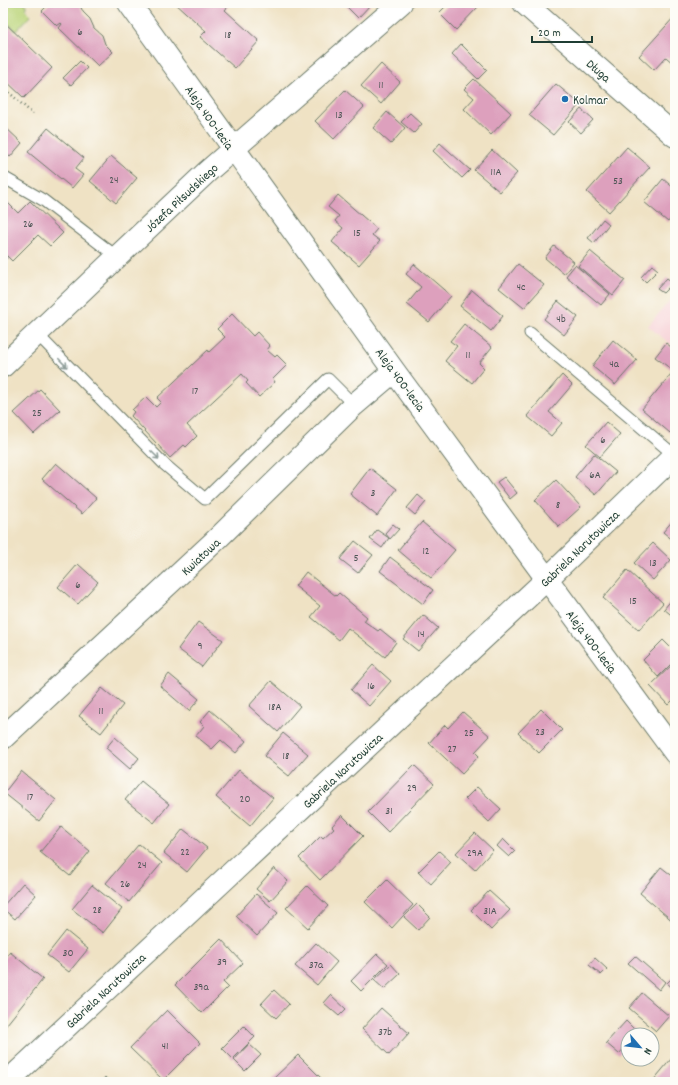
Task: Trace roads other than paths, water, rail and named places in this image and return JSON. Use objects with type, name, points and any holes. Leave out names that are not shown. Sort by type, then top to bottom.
[{"type":"street","name":"Aleja 400-lecia","points":[[129,3],[394,371],[675,753]]},
{"type":"street","name":"Józefa Piłsudskiego","points":[[5,361],[37,334],[117,256],[233,149],[401,3]]},
{"type":"street","name":"Długa","points":[[524,3],[675,136]]},
{"type":"street","name":"Kwiatowa","points":[[3,738],[218,540],[354,405],[394,371]]},
{"type":"street","name":"Gabriela Narutowicza","points":[[7,1082],[547,579],[674,455]]},
{"type":"lane","points":[[3,177],[43,200],[117,256]]},
{"type":"lane","points":[[530,332],[674,455]]},
{"type":"lane","points":[[37,334],[164,464],[205,499],[328,379],[354,405]]},
{"type":"place","name":"Kolmar","points":[[565,99]]}]
